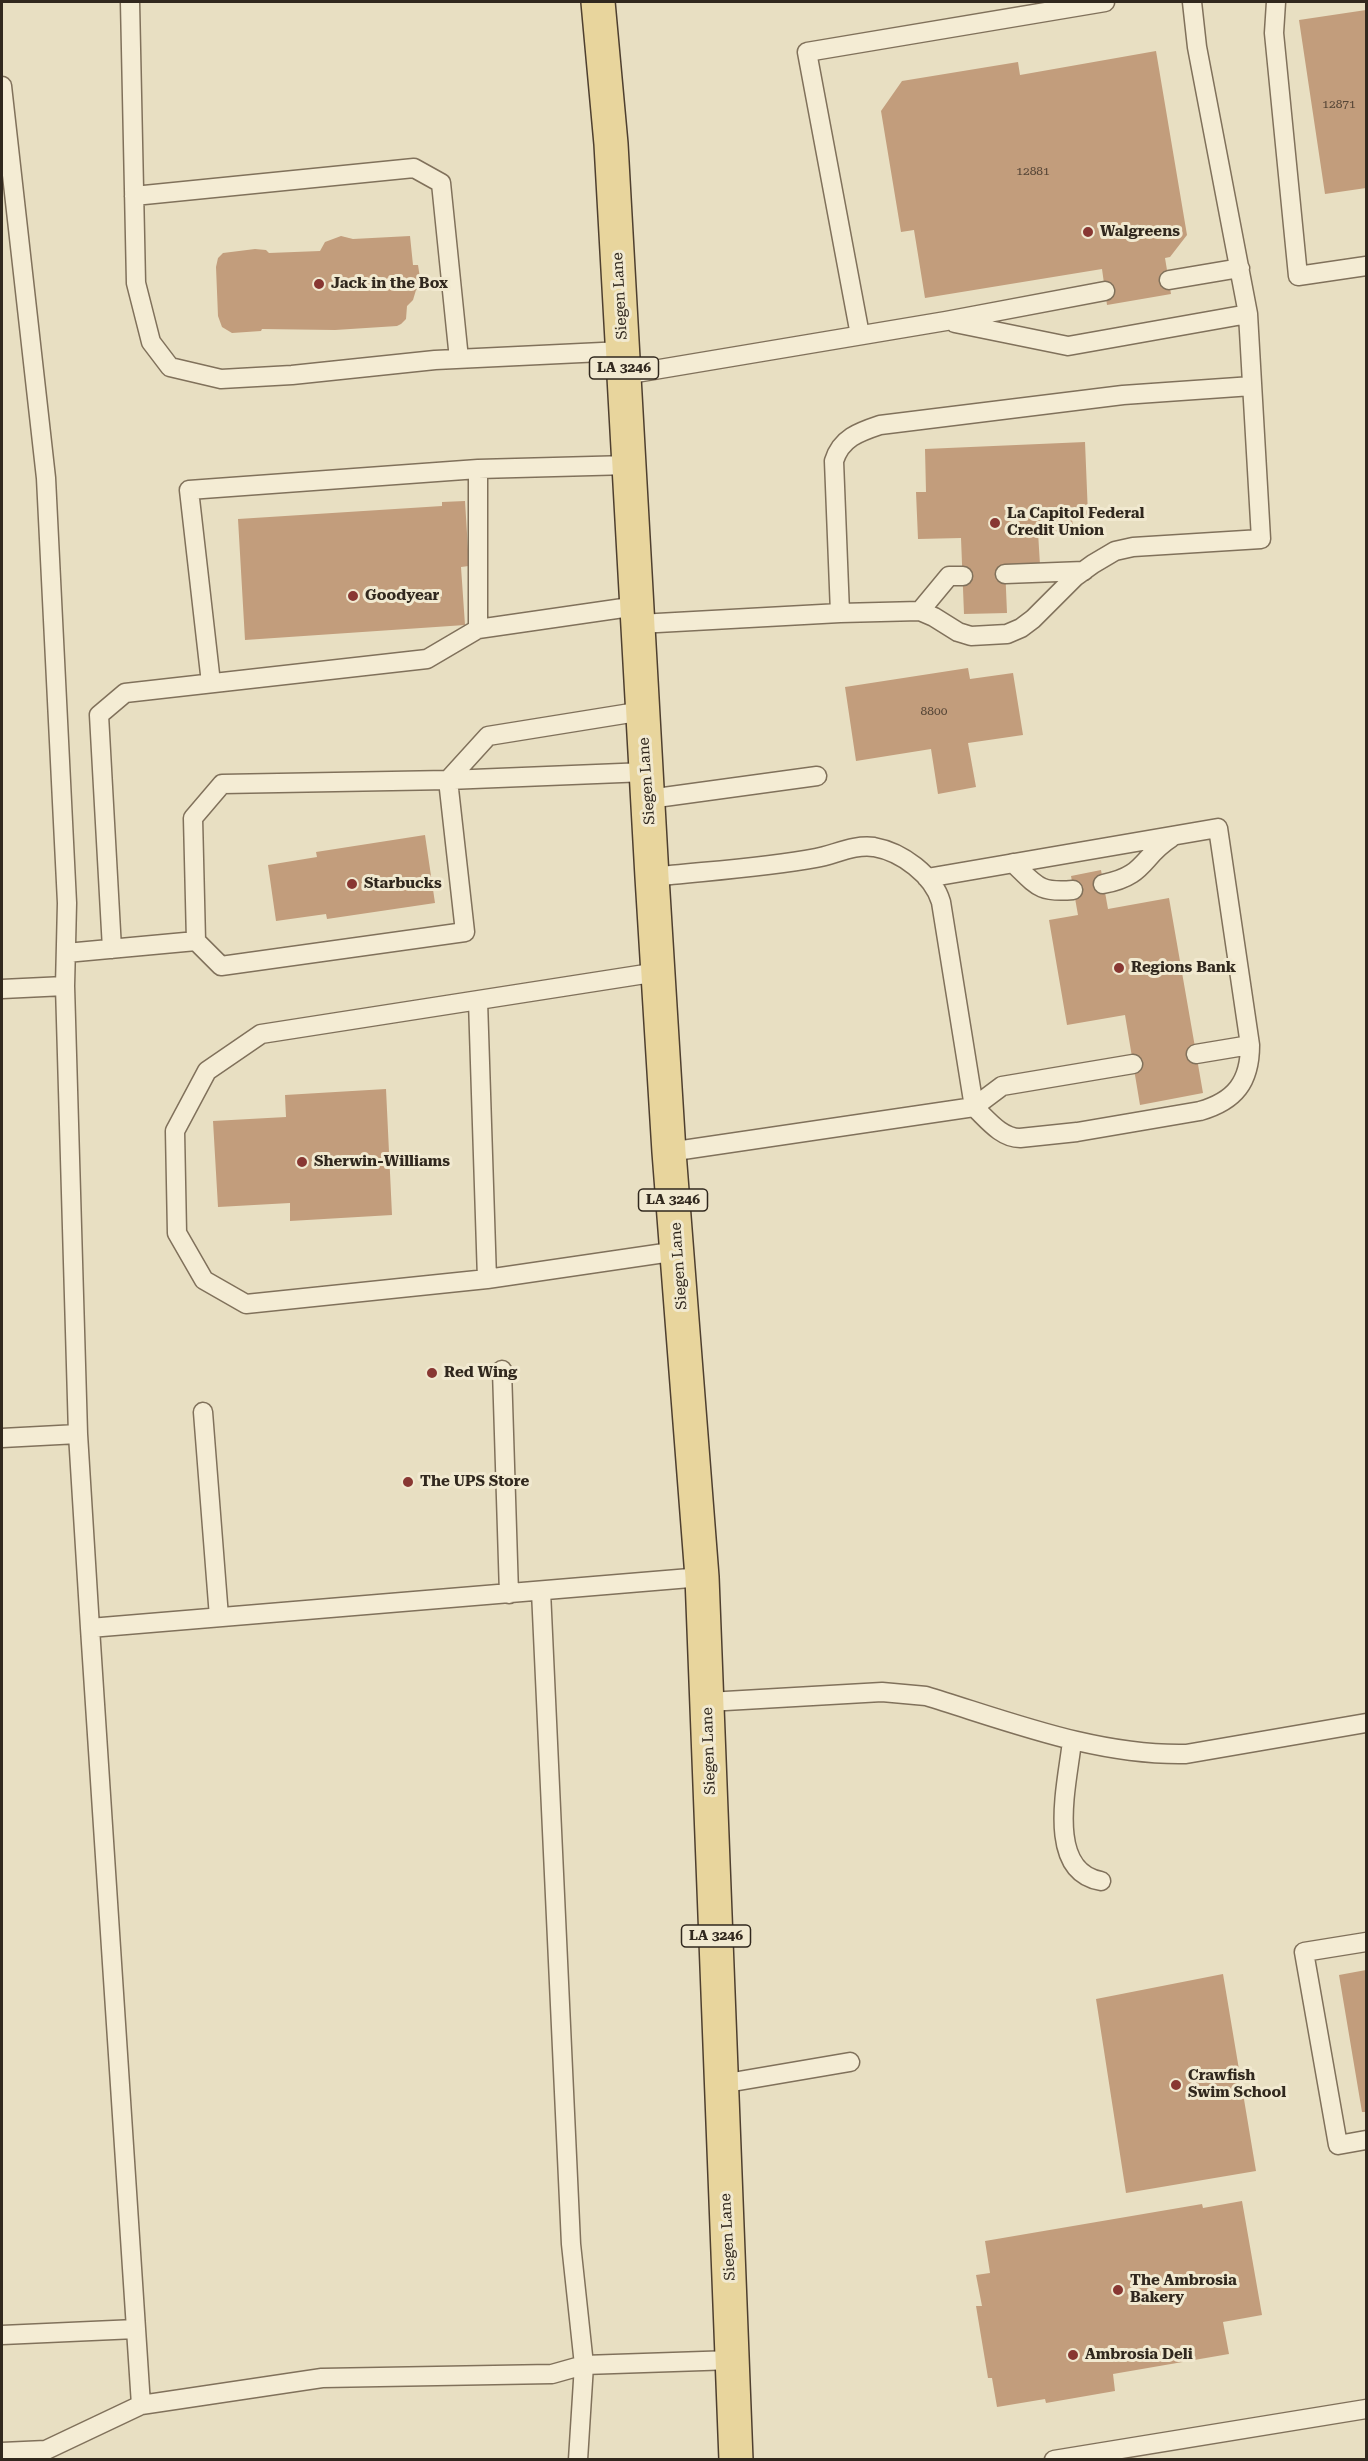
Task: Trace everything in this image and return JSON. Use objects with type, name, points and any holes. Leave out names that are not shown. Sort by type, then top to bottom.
[{"type":"main road","name":"Siegen Lane","points":[[598,2],[611,144],[669,1152],[702,1577],[736,2460]]},
{"type":"lane","points":[[130,2],[136,283],[151,342],[170,367],[221,379],[292,375],[459,359],[623,363],[860,335],[1104,291]]},
{"type":"lane","points":[[860,335],[807,52],[1105,2]]},
{"type":"lane","points":[[112,949],[99,715],[125,693],[427,659],[478,629],[638,615],[920,611],[958,632],[971,636],[1007,634],[1033,619],[1084,570],[1115,551],[1133,547],[1261,539],[1248,314],[1197,47],[1192,2]]},
{"type":"lane","points":[[1276,2],[1274,33],[1298,276],[1366,266]]},
{"type":"lane","points":[[2,86],[46,478],[67,903],[65,986],[78,1434],[141,2405]]},
{"type":"lane","points":[[134,196],[414,168],[441,183],[459,359]]},
{"type":"lane","points":[[1169,280],[1240,268]]},
{"type":"lane","points":[[946,321],[1068,346],[1248,314]]},
{"type":"lane","points":[[840,613],[834,461],[837,450],[857,432],[880,425],[1123,395],[1252,386]]},
{"type":"lane","points":[[211,683],[189,490],[478,469],[630,465]]},
{"type":"lane","points":[[478,469],[478,629]]},
{"type":"lane","points":[[1005,574],[1084,570]]},
{"type":"lane","points":[[920,611],[949,576],[963,576]]},
{"type":"lane","points":[[643,711],[488,736],[448,780],[465,932],[221,966],[196,940],[193,818],[222,784],[448,780],[647,785],[817,776]]},
{"type":"lane","points":[[652,877],[815,858],[859,847],[873,847],[894,854],[913,865],[937,889],[941,902],[974,1107],[999,1131],[1012,1138],[1077,1132],[1200,1111],[1227,1100],[1238,1090],[1250,1061],[1250,1045],[1218,828],[927,878]]},
{"type":"lane","points":[[1103,884],[1136,872],[1159,846],[1175,836]]},
{"type":"lane","points":[[1013,863],[1042,889],[1050,892],[1073,890]]},
{"type":"lane","points":[[66,953],[196,940]]},
{"type":"lane","points":[[658,972],[261,1034],[207,1071],[175,1131],[177,1233],[204,1280],[246,1304],[487,1279],[678,1251]]},
{"type":"lane","points":[[2,989],[65,986]]},
{"type":"lane","points":[[478,1000],[487,1279]]},
{"type":"lane","points":[[1196,1054],[1250,1045]]},
{"type":"lane","points":[[669,1152],[974,1107],[1002,1086],[1132,1064]]},
{"type":"lane","points":[[502,1370],[509,1594]]},
{"type":"lane","points":[[203,1412],[219,1617]]},
{"type":"lane","points":[[2,1438],[78,1434]]},
{"type":"lane","points":[[90,1628],[702,1577]]},
{"type":"lane","points":[[541,1592],[571,2244],[584,2365],[578,2460]]},
{"type":"lane","points":[[708,1702],[905,1692],[926,1696],[1072,1740],[1157,1755],[1186,1754],[1366,1723]]},
{"type":"lane","points":[[1072,1740],[1064,1822],[1065,1845],[1072,1863],[1084,1875],[1101,1881]]},
{"type":"lane","points":[[1366,1942],[1304,1952],[1338,2145],[1366,2140]]},
{"type":"lane","points":[[721,2084],[850,2061]]},
{"type":"lane","points":[[2,2335],[136,2329]]},
{"type":"lane","points":[[2,2452],[46,2450],[141,2405],[322,2378],[552,2374],[584,2365],[733,2360]]},
{"type":"lane","points":[[1054,2460],[1366,2409]]},
{"type":"building","points":[[1366,10],[1366,188],[1325,194],[1299,20]]},
{"type":"building","name":"Walgreens","points":[[1156,51],[1187,235],[1170,257],[1165,258],[1171,294],[1107,305],[1102,269],[925,298],[914,230],[901,232],[881,111],[902,81],[1018,62],[1020,75]]},
{"type":"building","name":"Jack in the Box","points":[[341,236],[353,239],[410,236],[413,265],[418,265],[422,291],[416,290],[413,300],[407,306],[406,319],[401,324],[335,330],[262,329],[261,331],[232,333],[222,327],[218,316],[216,267],[218,258],[223,253],[255,249],[266,250],[269,253],[320,251],[325,242]]},
{"type":"building","name":"La Capitol Federal Credit Union","points":[[1085,442],[1088,515],[1072,516],[1073,531],[1038,532],[1040,565],[1005,566],[1007,613],[964,614],[961,538],[918,539],[916,492],[926,492],[925,449]]},
{"type":"building","name":"Goodyear","points":[[465,501],[469,566],[461,567],[465,625],[245,640],[238,519],[442,506],[442,502]]},
{"type":"building","points":[[968,668],[970,679],[1013,673],[1023,735],[968,743],[976,787],[938,794],[931,749],[856,761],[845,687]]},
{"type":"building","name":"Starbucks","points":[[425,835],[435,903],[327,919],[326,914],[276,921],[268,865],[317,857],[316,852]]},
{"type":"building","name":"Regions Bank","points":[[1101,870],[1108,909],[1169,898],[1203,1093],[1140,1105],[1125,1015],[1067,1025],[1049,920],[1078,915],[1071,876]]},
{"type":"building","name":"Sherwin-Williams","points":[[386,1089],[392,1215],[290,1221],[290,1203],[218,1207],[213,1121],[286,1117],[285,1095]]},
{"type":"building","points":[[1366,1970],[1366,2112],[1362,2112],[1339,1975]]},
{"type":"building","name":"Crawfish Swim School","points":[[1223,1974],[1256,2171],[1126,2193],[1096,1999]]},
{"type":"building","name":"The Ambrosia Bakery","points":[[1242,2201],[1262,2315],[1223,2322],[1229,2354],[1113,2374],[1115,2391],[1046,2403],[1045,2399],[997,2407],[992,2378],[988,2378],[976,2306],[982,2306],[976,2275],[990,2273],[985,2241],[1202,2204],[1203,2208]]},
{"type":"place","name":"Walgreens","points":[[1088,232]]},
{"type":"place","name":"Jack in the Box","points":[[319,284]]},
{"type":"place","name":"La Capitol Federal Credit Union","points":[[995,523]]},
{"type":"place","name":"Goodyear","points":[[353,596]]},
{"type":"place","name":"Starbucks","points":[[352,884]]},
{"type":"place","name":"Regions Bank","points":[[1119,968]]},
{"type":"place","name":"Sherwin-Williams","points":[[302,1162]]},
{"type":"place","name":"Red Wing","points":[[432,1373]]},
{"type":"place","name":"The UPS Store","points":[[408,1482]]},
{"type":"place","name":"Crawfish Swim School","points":[[1176,2085]]},
{"type":"place","name":"The Ambrosia Bakery","points":[[1118,2290]]},
{"type":"place","name":"Ambrosia Deli","points":[[1073,2355]]}]
